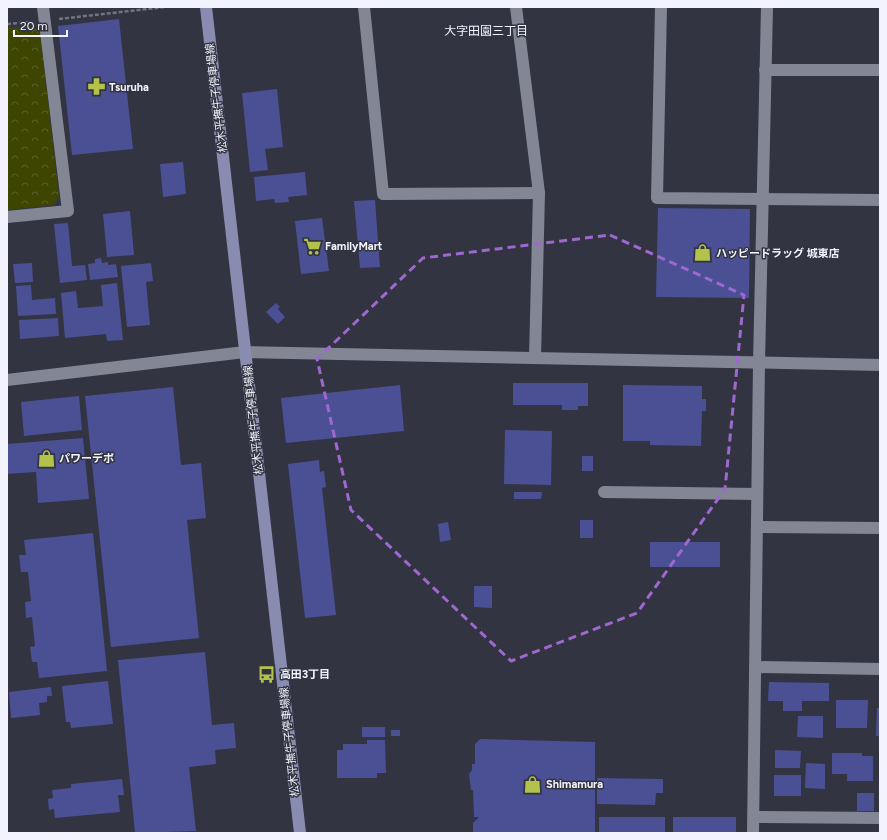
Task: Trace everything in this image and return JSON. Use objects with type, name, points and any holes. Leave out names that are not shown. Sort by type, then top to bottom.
[{"type":"main road","name":"松木平撫牛子停車場線","points":[[206,7],[300,833]]},
{"type":"street","points":[[7,217],[68,211],[43,7]]},
{"type":"street","points":[[364,7],[383,194],[539,193]]},
{"type":"street","points":[[516,7],[539,193],[535,358]]},
{"type":"street","points":[[661,7],[657,198],[880,200]]},
{"type":"street","points":[[754,833],[759,363],[767,7]]},
{"type":"street","points":[[765,70],[880,70]]},
{"type":"street","points":[[7,380],[245,352],[880,365]]},
{"type":"street","points":[[604,492],[757,494]]},
{"type":"street","points":[[757,527],[880,528]]},
{"type":"street","points":[[755,667],[880,669]]},
{"type":"street","points":[[754,817],[880,818]]},
{"type":"path","points":[[7,24],[165,7]]},
{"type":"highlighted area","points":[[610,235],[744,295],[725,489],[637,613],[511,661],[351,510],[317,359],[423,258]]},
{"type":"green space","points":[[39,25],[59,197],[53,205],[7,210],[7,28]]},
{"type":"building","name":"Tsuruha","points":[[119,19],[133,149],[72,155],[58,26]]},
{"type":"building","points":[[277,89],[283,147],[265,149],[268,170],[250,172],[242,93]]},
{"type":"building","points":[[183,162],[186,194],[163,197],[160,164]]},
{"type":"building","points":[[305,172],[307,195],[288,197],[289,202],[275,203],[274,199],[256,201],[254,177]]},
{"type":"building","points":[[375,200],[380,267],[360,268],[354,201]]},
{"type":"building","name":"ハッピードラッグ 城東店","points":[[658,208],[750,209],[749,298],[656,297]]},
{"type":"building","points":[[130,211],[134,255],[107,257],[103,214]]},
{"type":"building","name":"FamilyMart","points":[[322,218],[329,271],[301,274],[295,221]]},
{"type":"building","points":[[68,223],[72,266],[85,265],[87,280],[60,283],[54,224]]},
{"type":"building","points":[[101,258],[102,263],[108,262],[108,265],[116,264],[118,277],[90,280],[88,264],[95,263],[95,259]]},
{"type":"building","points":[[32,263],[33,282],[15,283],[13,264]]},
{"type":"building","points":[[151,263],[153,281],[146,282],[150,325],[127,327],[121,266]]},
{"type":"building","points":[[117,283],[123,340],[107,341],[106,334],[65,338],[61,293],[76,291],[78,308],[103,306],[101,285]]},
{"type":"building","points":[[31,285],[32,300],[55,298],[56,314],[18,316],[16,286]]},
{"type":"building","points":[[276,303],[280,307],[278,309],[285,317],[278,324],[266,312]]},
{"type":"building","points":[[58,318],[59,336],[20,339],[19,320]]},
{"type":"building","points":[[513,383],[588,383],[588,406],[578,406],[578,410],[562,410],[562,405],[513,405]]},
{"type":"building","points":[[400,385],[404,431],[286,443],[281,398]]},
{"type":"building","points":[[623,385],[702,386],[702,399],[706,399],[706,411],[702,411],[701,446],[650,445],[650,441],[623,441]]},
{"type":"building","points":[[173,387],[181,465],[201,463],[206,518],[187,520],[199,638],[111,647],[85,396]]},
{"type":"building","points":[[79,396],[82,430],[24,436],[21,402]]},
{"type":"building","points":[[505,430],[552,431],[551,485],[504,484]]},
{"type":"building","name":"パワーデポ","points":[[83,438],[89,499],[38,503],[36,472],[7,474],[7,444]]},
{"type":"building","points":[[582,456],[593,456],[593,471],[582,471]]},
{"type":"building","points":[[319,460],[320,472],[324,471],[326,487],[322,488],[336,615],[305,618],[288,464]]},
{"type":"building","points":[[514,492],[542,492],[541,499],[514,499]]},
{"type":"building","points":[[580,520],[593,520],[593,538],[580,538]]},
{"type":"building","points":[[448,522],[451,540],[440,542],[438,524]]},
{"type":"building","points":[[93,533],[107,671],[39,678],[37,662],[32,662],[30,647],[35,646],[32,617],[26,618],[25,602],[31,601],[28,572],[21,572],[19,555],[26,555],[24,540]]},
{"type":"building","points":[[650,542],[720,542],[720,567],[650,567]]},
{"type":"building","points":[[474,586],[492,586],[492,608],[474,607]]},
{"type":"building","points":[[205,652],[212,725],[234,723],[236,748],[215,750],[216,764],[189,767],[196,831],[135,833],[118,660]]},
{"type":"building","points":[[108,681],[113,724],[71,728],[70,722],[66,722],[62,686]]},
{"type":"building","points":[[769,682],[829,683],[829,701],[802,701],[802,711],[783,711],[783,701],[768,701]]},
{"type":"building","points":[[51,687],[52,696],[47,696],[47,702],[39,703],[40,715],[11,718],[9,692]]},
{"type":"building","points":[[836,700],[868,700],[867,728],[836,728]]},
{"type":"building","points":[[877,708],[880,708],[880,736],[876,736]]},
{"type":"building","points":[[798,716],[823,716],[823,738],[797,737]]},
{"type":"building","points":[[362,727],[385,727],[385,737],[362,737]]},
{"type":"building","points":[[391,730],[400,730],[400,736],[391,736]]},
{"type":"building","name":"Shimamura","points":[[480,739],[595,742],[595,833],[473,833],[473,823],[479,817],[474,817],[473,790],[471,790],[469,774],[472,770],[472,764],[475,764],[475,744]]},
{"type":"building","points":[[367,740],[385,740],[386,773],[377,773],[377,778],[337,778],[337,750],[343,750],[343,744],[367,744]]},
{"type":"building","points":[[775,750],[801,751],[800,768],[775,768]]},
{"type":"building","points":[[832,753],[862,753],[862,756],[873,756],[873,781],[847,781],[847,774],[832,774]]},
{"type":"building","points":[[806,763],[825,764],[825,789],[805,788]]},
{"type":"building","points":[[774,775],[801,775],[801,796],[774,796]]},
{"type":"building","points":[[597,778],[663,779],[663,793],[656,793],[655,805],[597,804]]},
{"type":"building","points":[[122,779],[124,795],[118,795],[120,812],[55,818],[54,809],[49,810],[48,799],[53,798],[52,790],[71,788],[71,784]]},
{"type":"building","points":[[857,793],[874,793],[874,811],[857,811]]},
{"type":"building","points":[[599,817],[665,817],[665,833],[599,833]]},
{"type":"building","points":[[673,817],[736,817],[736,833],[673,833]]},
{"type":"place","name":"Tsuruha","points":[[96,87]]},
{"type":"place","name":"FamilyMart","points":[[312,246]]},
{"type":"place","name":"ハッピードラッグ 城東店","points":[[703,253]]},
{"type":"place","name":"パワーデポ","points":[[46,458]]},
{"type":"place","name":"高田3丁目","points":[[267,674]]},
{"type":"place","name":"Shimamura","points":[[533,784]]},
{"type":"district","name":"大字田園三丁目","points":[[486,31]]}]
